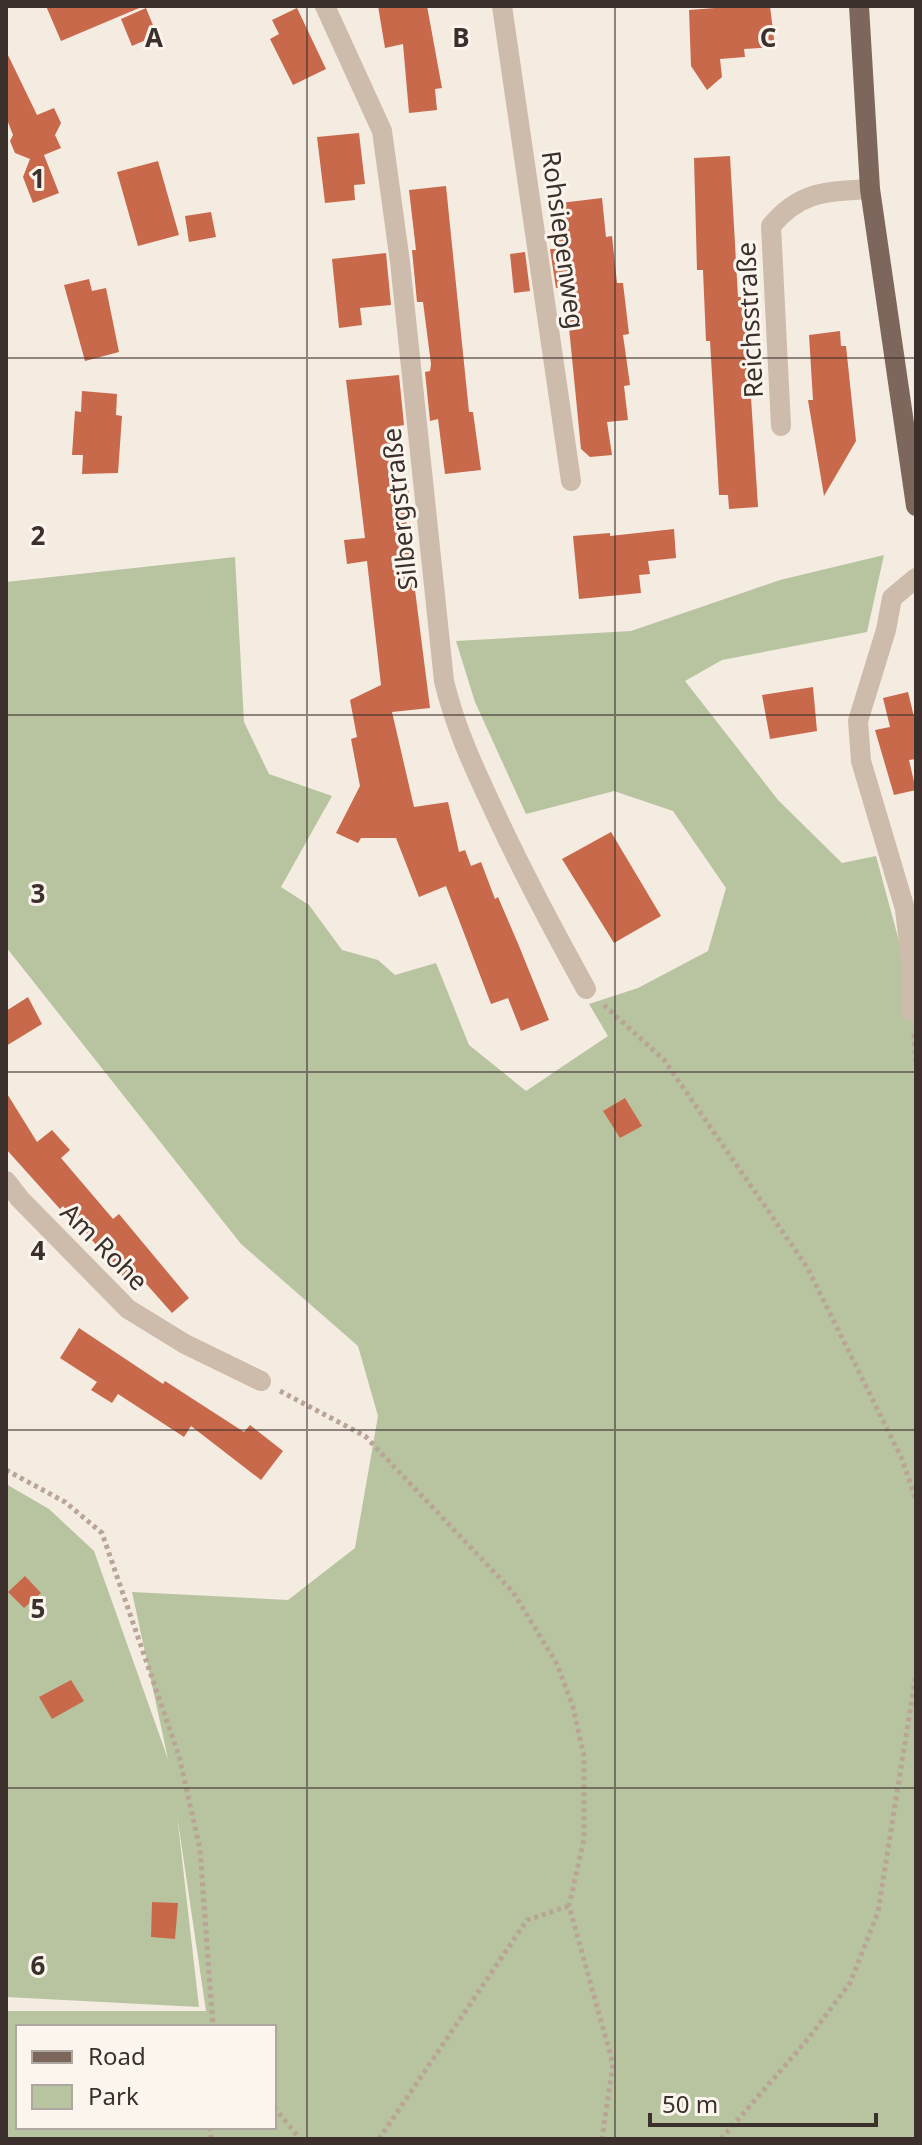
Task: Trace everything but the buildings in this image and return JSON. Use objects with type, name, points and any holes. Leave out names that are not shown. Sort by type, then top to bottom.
[{"type":"main road","points":[[859,6],[870,189],[916,506]]},
{"type":"street","name":"Silbergstraße","points":[[325,6],[382,131],[402,277],[444,681],[454,721],[508,841],[586,989]]},
{"type":"street","name":"Rohsiepenweg","points":[[502,6],[571,481]]},
{"type":"street","name":"Reichsstraße","points":[[781,426],[771,226],[784,211],[817,193],[870,189]]},
{"type":"street","points":[[912,1012],[911,961],[905,909],[861,761],[858,721],[886,630],[892,598],[916,578]]},
{"type":"street","name":"Am Rohe","points":[[6,1181],[29,1209],[128,1309],[185,1344],[261,1381]]},
{"type":"path","points":[[586,989],[664,1060],[807,1267],[902,1459],[916,1500]]},
{"type":"path","points":[[261,1381],[365,1436],[513,1592],[557,1664],[573,1707],[584,1756],[584,1839],[569,1906],[613,2064],[602,2139]]},
{"type":"path","points":[[6,1470],[65,1502],[102,1533],[179,1756],[200,1849],[213,2025]]},
{"type":"path","points":[[721,2139],[808,2039],[850,1983],[878,1912],[916,1674]]},
{"type":"path","points":[[379,2139],[527,1920],[569,1906]]},
{"type":"path","points":[[276,2109],[300,2139]]},
{"type":"green space","points":[[884,555],[867,632],[722,660],[685,681],[778,800],[842,863],[876,856],[916,1004],[916,2139],[6,2139],[6,2011],[206,2011],[177,1815],[199,2007],[6,1997],[6,1484],[49,1509],[94,1551],[168,1759],[132,1592],[288,1600],[355,1548],[378,1416],[358,1346],[241,1244],[6,947],[6,582],[235,557],[244,722],[269,774],[332,796],[281,887],[309,905],[342,950],[378,960],[395,975],[436,963],[469,1045],[526,1091],[608,1036],[589,1004],[638,988],[708,951],[726,888],[673,811],[614,791],[526,814],[475,702],[456,641],[631,631],[780,580]]}]
